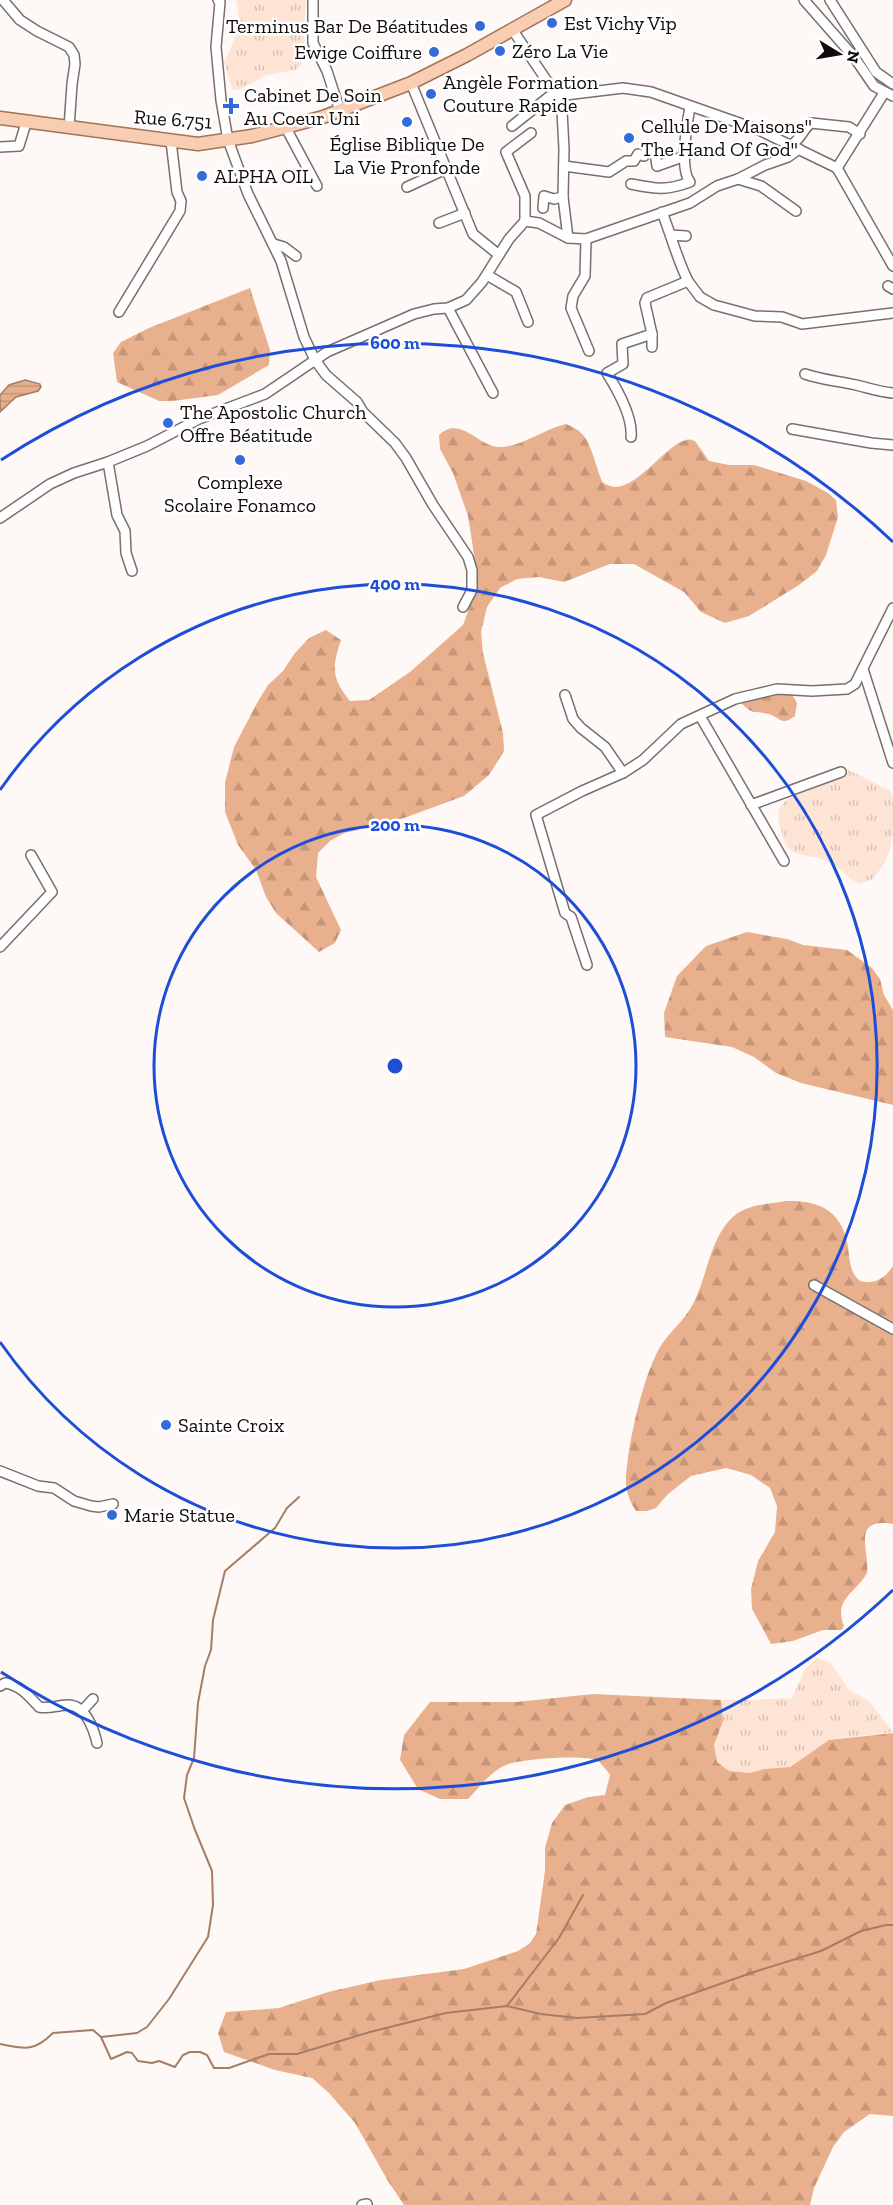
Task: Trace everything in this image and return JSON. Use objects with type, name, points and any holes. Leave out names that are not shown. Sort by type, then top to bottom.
[{"type":"main road","name":"Rue 6.751","points":[[0,118],[198,144],[286,128],[340,111],[411,83],[566,0]]},
{"type":"street","points":[[3,0],[20,20],[69,47],[74,55],[69,128]]},
{"type":"street","points":[[218,0],[219,22],[216,28],[216,39],[219,80],[228,140],[248,194],[274,244],[304,337],[315,360],[326,375],[357,402],[363,412],[395,443],[419,477],[433,505],[468,557],[472,570],[472,590],[463,608]]},
{"type":"street","points":[[313,0],[313,43],[327,71],[340,111]]},
{"type":"street","points":[[804,0],[854,57],[874,86],[888,94],[837,168]]},
{"type":"street","points":[[830,0],[876,72],[893,84]]},
{"type":"street","points":[[512,29],[556,94],[564,122],[563,197],[568,238]]},
{"type":"street","points":[[411,83],[473,234],[499,255]]},
{"type":"street","points":[[512,126],[556,94],[631,88],[651,92],[759,130],[837,168],[893,266]]},
{"type":"street","points":[[690,107],[685,156],[686,176],[690,182],[706,192]]},
{"type":"street","points":[[0,147],[19,146],[26,123]]},
{"type":"street","points":[[525,221],[538,223],[568,238],[586,239],[690,202],[726,182],[788,157],[811,123],[849,127],[860,134]]},
{"type":"street","points":[[286,128],[316,186]]},
{"type":"street","points":[[0,518],[50,484],[147,446],[199,419],[264,394],[327,352],[414,314],[448,308],[470,297],[487,275],[509,239],[525,221],[525,196],[506,152],[531,133]]},
{"type":"street","points":[[119,312],[180,211],[181,201],[175,182],[171,141]]},
{"type":"street","points":[[564,166],[609,172],[626,161],[634,161],[638,154],[644,156],[646,151],[655,153],[657,166],[685,156]]},
{"type":"street","points":[[407,187],[447,170]]},
{"type":"street","points":[[738,179],[760,186],[796,211]]},
{"type":"street","points":[[631,184],[659,190],[673,189],[690,182]]},
{"type":"street","points":[[543,208],[544,196],[554,199],[563,197]]},
{"type":"street","points":[[662,212],[688,281],[700,297],[714,305],[755,316],[782,317],[802,324],[893,313]]},
{"type":"street","points":[[439,223],[465,213]]},
{"type":"street","points":[[671,235],[686,236]]},
{"type":"street","points":[[586,239],[585,276],[573,296],[571,308],[589,351]]},
{"type":"street","points":[[274,244],[296,256]]},
{"type":"street","points":[[487,275],[516,292],[528,322]]},
{"type":"street","points":[[652,347],[646,298],[688,281]]},
{"type":"street","points":[[448,308],[493,393]]},
{"type":"street","points":[[631,437],[632,428],[625,411],[625,402],[607,373],[623,364],[622,344],[651,334]]},
{"type":"street","points":[[805,374],[824,380],[858,382],[875,391],[893,393]]},
{"type":"street","points":[[792,429],[893,445]]},
{"type":"street","points":[[108,462],[117,515],[125,531],[126,553],[132,570]]},
{"type":"street","points":[[587,965],[571,917],[565,913],[536,815],[623,773],[643,760],[676,727],[735,699],[777,689],[812,691],[847,689],[855,684],[893,608]]},
{"type":"street","points":[[863,669],[893,763]]},
{"type":"street","points":[[565,694],[573,719],[605,747],[623,773]]},
{"type":"street","points":[[700,716],[784,861]]},
{"type":"street","points":[[752,805],[841,772]]},
{"type":"street","points":[[0,947],[52,892],[31,855]]},
{"type":"street","points":[[813,1285],[893,1329]]},
{"type":"street","points":[[0,1471],[38,1486],[54,1488],[74,1501],[99,1507],[113,1504]]},
{"type":"street","points":[[0,1686],[10,1683],[27,1693],[39,1707],[73,1706],[82,1711],[94,1731],[97,1743]]},
{"type":"street","points":[[82,1711],[93,1699]]},
{"type":"street","points":[[362,2205],[367,2205]]},
{"type":"green space","points":[[236,0],[306,0],[305,50],[301,65],[295,70],[266,75],[239,90],[232,89],[224,62],[238,24]]},
{"type":"green space","points":[[250,288],[270,350],[269,365],[218,395],[173,401],[159,401],[117,382],[113,353],[121,342],[149,328]]},
{"type":"green space","points":[[566,424],[579,431],[585,438],[603,483],[613,487],[625,485],[635,479],[679,443],[688,440],[695,441],[709,461],[729,465],[754,465],[806,481],[836,500],[838,517],[826,555],[817,571],[799,585],[749,616],[725,623],[701,612],[684,592],[634,564],[610,564],[564,582],[539,577],[517,579],[500,588],[487,607],[481,632],[483,653],[503,733],[504,751],[489,775],[464,796],[404,818],[344,833],[330,841],[318,853],[316,877],[341,930],[335,943],[319,952],[276,913],[266,897],[256,870],[238,845],[225,812],[225,783],[234,747],[268,685],[283,671],[309,638],[326,630],[341,640],[335,665],[339,686],[350,701],[369,700],[410,672],[463,625],[474,595],[477,573],[468,516],[453,473],[440,449],[439,435],[455,428],[491,445],[507,447]]},
{"type":"green space","points":[[790,691],[797,703],[795,716],[786,721],[772,715],[752,711],[742,704],[741,697]]},
{"type":"green space","points":[[847,769],[889,790],[893,796],[893,832],[889,853],[873,879],[859,884],[829,862],[797,854],[791,850],[785,841],[778,814],[783,803],[788,799],[817,787],[838,772]]},
{"type":"green space","points":[[747,932],[787,939],[803,945],[847,950],[872,968],[880,979],[884,995],[893,1010],[893,1105],[801,1083],[776,1073],[754,1057],[732,1047],[665,1037],[664,1013],[677,976],[706,946]]},
{"type":"green space","points":[[786,1201],[808,1202],[833,1214],[844,1231],[851,1268],[860,1281],[879,1280],[893,1266],[893,1524],[880,1523],[871,1526],[867,1531],[865,1546],[867,1573],[847,1597],[841,1609],[844,1626],[842,1630],[823,1630],[793,1641],[771,1644],[752,1609],[751,1589],[758,1561],[775,1532],[777,1506],[770,1488],[751,1475],[726,1468],[691,1476],[668,1494],[656,1508],[636,1511],[629,1496],[626,1481],[633,1429],[650,1369],[664,1341],[684,1318],[694,1302],[720,1234],[734,1216],[745,1209]]},
{"type":"green space","points":[[816,1658],[830,1662],[849,1690],[869,1701],[893,1732],[829,1740],[790,1767],[764,1769],[751,1773],[729,1771],[717,1762],[714,1745],[723,1721],[721,1700],[792,1698],[805,1669]]},
{"type":"green space","points":[[593,1694],[721,1700],[723,1721],[714,1745],[717,1762],[729,1771],[750,1773],[764,1769],[790,1767],[829,1740],[893,1733],[893,2116],[870,2114],[844,2132],[833,2147],[814,2188],[810,2205],[404,2205],[355,2123],[329,2093],[312,2078],[275,2070],[224,2052],[218,2033],[226,2012],[279,2008],[328,1992],[381,1980],[464,1969],[518,1951],[529,1944],[536,1934],[545,1871],[545,1848],[552,1823],[565,1805],[588,1797],[605,1795],[610,1775],[598,1761],[591,1759],[552,1758],[524,1761],[506,1765],[490,1775],[468,1799],[440,1799],[418,1789],[400,1760],[404,1735],[430,1702],[516,1702]]},
{"type":"shaded area","points":[[25,380],[40,384],[41,387],[38,391],[16,397],[0,412],[0,395],[9,385]]},
{"type":"waterway","points":[[101,2037],[137,2033],[147,2027],[169,1999],[208,1937],[213,1905],[212,1871],[184,1798],[187,1775],[194,1758],[198,1703],[205,1666],[211,1650],[213,1620],[225,1571],[275,1528],[287,1508],[299,1497]]},
{"type":"waterway","points":[[507,2006],[559,1938],[583,1895]]},
{"type":"waterway","points":[[0,2044],[29,2048],[53,2033],[93,2030],[101,2037],[111,2059],[127,2052],[132,2053],[138,2061],[152,2063],[159,2061],[175,2067],[183,2055],[200,2052],[207,2055],[214,2068],[229,2068],[269,2054],[297,2054],[370,2032],[446,2013],[507,2006],[541,2014],[577,2018],[645,2014],[666,2003],[821,1951],[861,1931],[893,1925]]},
{"type":"place","name":"Est Vichy Vip","points":[[552,23]]},
{"type":"place","name":"Terminus Bar De Béatitudes","points":[[480,26]]},
{"type":"place","name":"Zéro La Vie","points":[[500,51]]},
{"type":"place","name":"Ewige Coiffure","points":[[434,52]]},
{"type":"place","name":"Angèle Formation Couture Rapide","points":[[431,94]]},
{"type":"place","name":"Cabinet De Soin Au Coeur Uni","points":[[231,106]]},
{"type":"place","name":"Église Biblique De La Vie Pronfonde","points":[[407,122]]},
{"type":"place","name":"Cellule De Maisons\" The Hand Of God\"","points":[[629,138]]},
{"type":"place","name":"ALPHA OIL","points":[[202,176]]},
{"type":"place","name":"The Apostolic Church Offre Béatitude","points":[[168,423]]},
{"type":"place","name":"Complexe Scolaire Fonamco","points":[[240,460]]},
{"type":"place","name":"Sainte Croix","points":[[166,1425]]},
{"type":"place","name":"Marie Statue","points":[[112,1515]]}]
